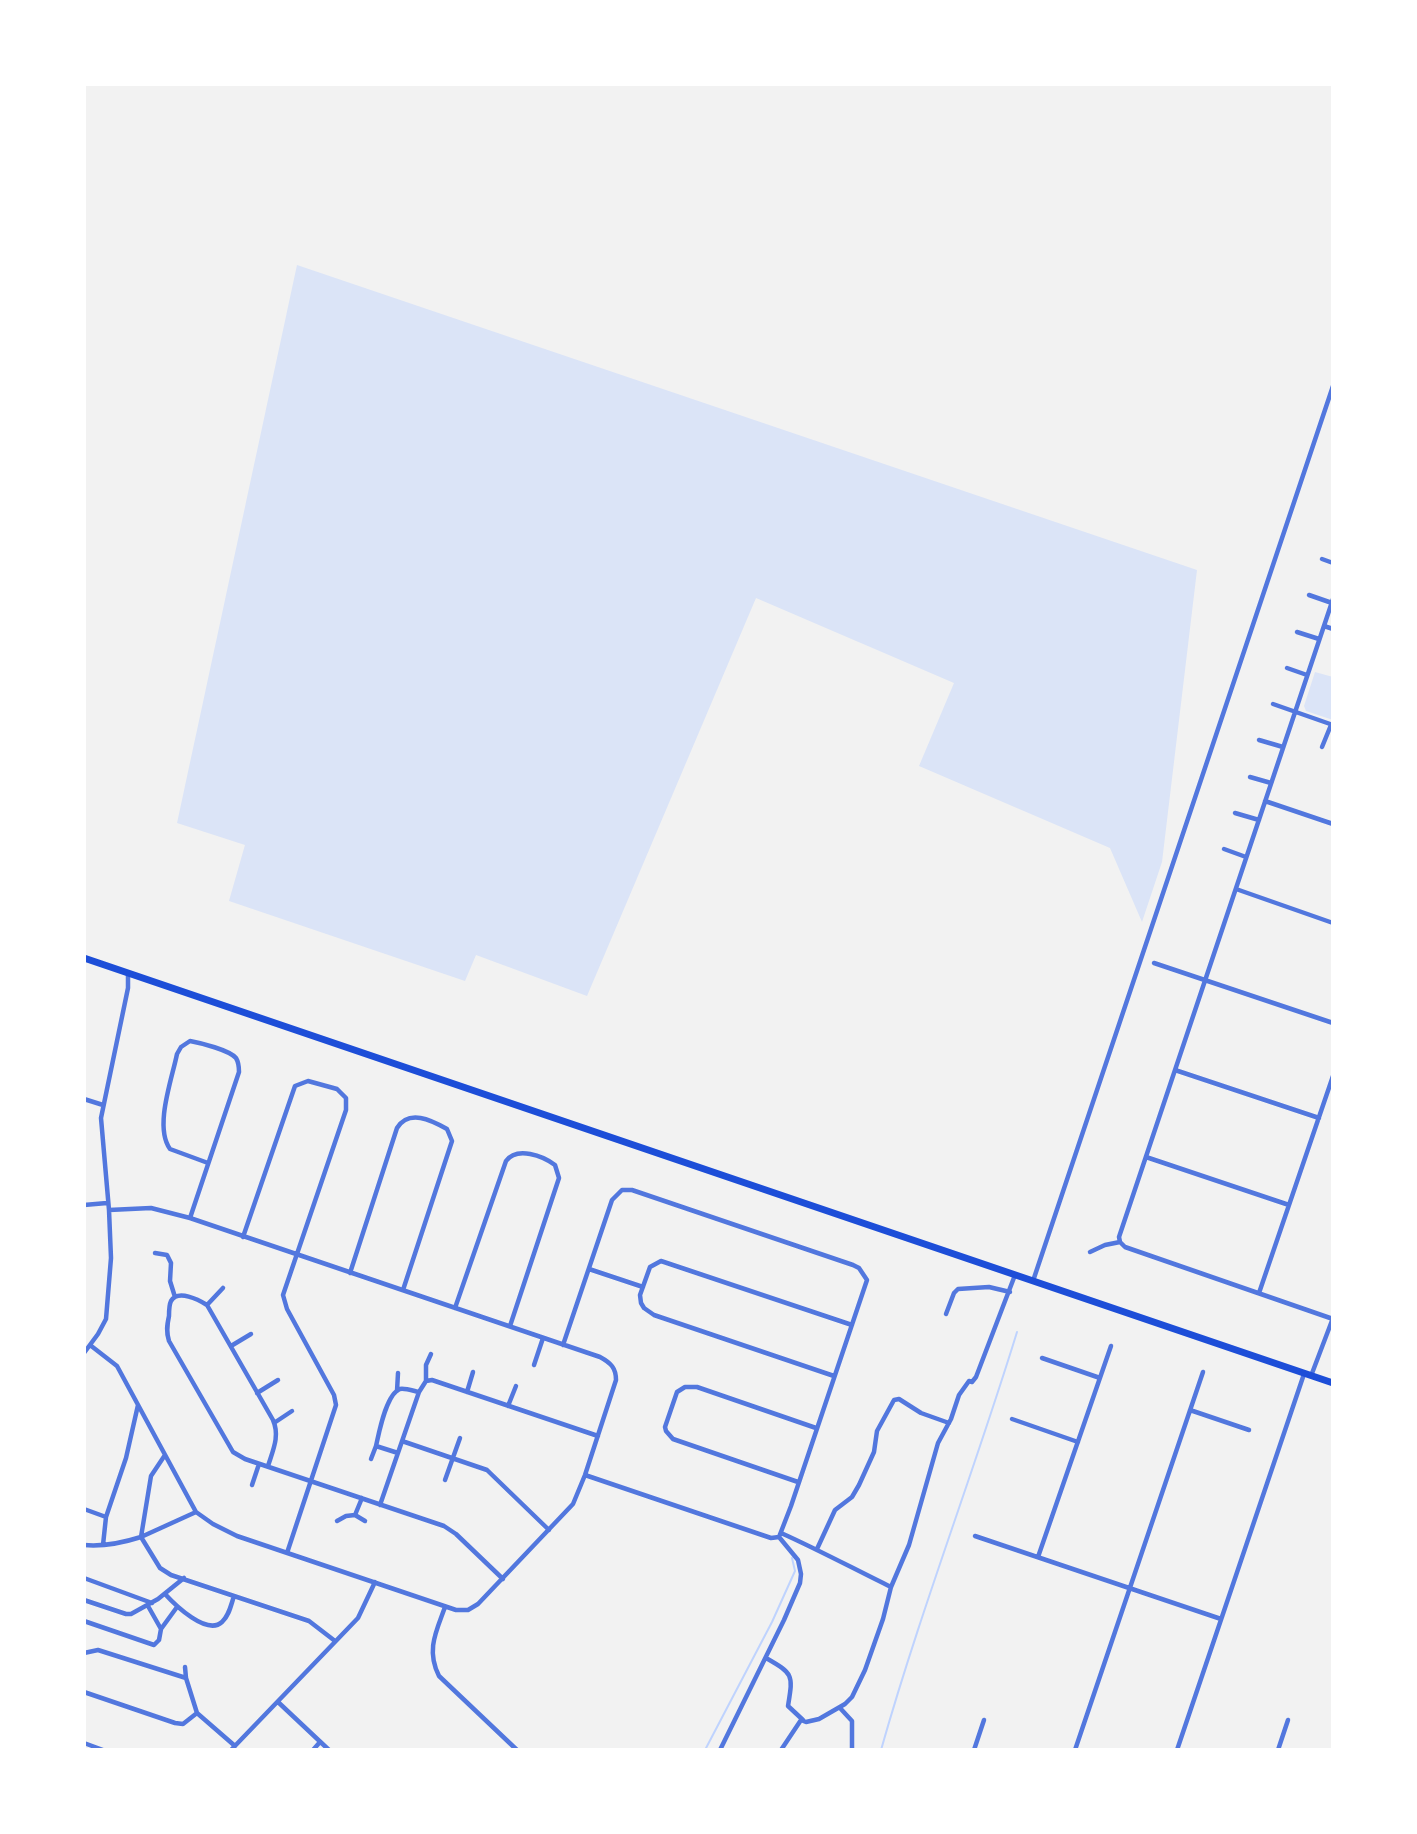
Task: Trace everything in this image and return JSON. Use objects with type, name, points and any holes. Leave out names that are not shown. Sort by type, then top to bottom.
[{"type":"main road","points":[[84,958],[1333,1383]]},
{"type":"street","points":[[1033,1281],[1333,386]]},
{"type":"street","points":[[1322,559],[1333,563]]},
{"type":"street","points":[[1177,1750],[1308,1375],[1333,1318],[1125,1247],[1120,1242],[1119,1236],[1332,601],[1309,595]]},
{"type":"street","points":[[1324,626],[1333,629]]},
{"type":"street","points":[[1297,632],[1319,639]]},
{"type":"street","points":[[1287,668],[1307,675]]},
{"type":"street","points":[[1273,704],[1332,725],[1322,747]]},
{"type":"street","points":[[1259,740],[1283,747]]},
{"type":"street","points":[[1251,777],[1271,783]]},
{"type":"street","points":[[1265,801],[1333,824]]},
{"type":"street","points":[[1236,813],[1259,820]]},
{"type":"street","points":[[1224,849],[1246,857]]},
{"type":"street","points":[[1236,889],[1333,923]]},
{"type":"street","points":[[1154,963],[1333,1023]]},
{"type":"street","points":[[84,1353],[105,1319],[111,1258],[109,1210],[100,1127],[128,988],[128,974]]},
{"type":"street","points":[[190,1218],[208,1163],[239,1067],[236,1059],[229,1053],[190,1041],[181,1047],[177,1054],[164,1114],[164,1136],[170,1149],[208,1163]]},
{"type":"street","points":[[1175,1070],[1319,1118]]},
{"type":"street","points":[[1259,1293],[1333,1077]]},
{"type":"street","points":[[243,1236],[295,1086],[309,1081],[337,1089],[346,1098],[346,1110],[284,1289],[284,1302],[336,1400],[287,1553]]},
{"type":"street","points":[[84,1099],[103,1105]]},
{"type":"street","points":[[350,1273],[398,1128],[401,1122],[414,1116],[447,1129],[452,1141],[403,1290]]},
{"type":"street","points":[[455,1308],[506,1161],[521,1152],[534,1156],[555,1165],[559,1178],[510,1326]]},
{"type":"street","points":[[1146,1157],[1289,1205]]},
{"type":"street","points":[[563,1345],[612,1200],[618,1192],[632,1190],[860,1268],[867,1280],[780,1535]]},
{"type":"street","points":[[84,1205],[107,1203]]},
{"type":"street","points":[[90,1346],[117,1366],[196,1512],[226,1531],[456,1610],[468,1610],[478,1604],[570,1508],[585,1475],[615,1385],[615,1370],[608,1361],[600,1357],[296,1256],[190,1218],[151,1208],[109,1210]]},
{"type":"street","points":[[1090,1252],[1105,1245],[1120,1242]]},
{"type":"street","points":[[154,1253],[167,1256],[170,1260],[170,1281],[178,1296]]},
{"type":"street","points":[[834,1376],[654,1315],[641,1303],[643,1287],[651,1267],[661,1261],[668,1262],[852,1325]]},
{"type":"street","points":[[589,1269],[643,1287]]},
{"type":"street","points":[[781,1750],[801,1720],[806,1722],[819,1719],[840,1708],[852,1697],[871,1656],[891,1587],[909,1545],[938,1443],[949,1423],[959,1395],[976,1377],[1016,1275]]},
{"type":"street","points":[[207,1305],[223,1287]]},
{"type":"street","points":[[946,1314],[954,1293],[958,1289],[989,1287],[1010,1292]]},
{"type":"street","points":[[178,1296],[194,1299],[207,1305],[274,1424],[277,1437],[268,1466]]},
{"type":"street","points":[[178,1296],[171,1303],[166,1330],[169,1341],[230,1449],[237,1456],[444,1526],[456,1534],[503,1579]]},
{"type":"street","points":[[231,1346],[251,1334]]},
{"type":"street","points":[[534,1365],[543,1338]]},
{"type":"street","points":[[1038,1557],[1111,1346]]},
{"type":"street","points":[[380,1504],[419,1392],[426,1381],[426,1365],[431,1354]]},
{"type":"street","points":[[1042,1358],[1100,1378]]},
{"type":"street","points":[[1074,1750],[1203,1371]]},
{"type":"street","points":[[467,1392],[473,1372]]},
{"type":"street","points":[[371,1459],[383,1416],[397,1391],[398,1373]]},
{"type":"street","points":[[257,1393],[278,1380]]},
{"type":"street","points":[[426,1381],[432,1380],[598,1436]]},
{"type":"street","points":[[508,1406],[516,1386]]},
{"type":"street","points":[[798,1482],[673,1439],[665,1427],[676,1395],[685,1387],[698,1387],[816,1428]]},
{"type":"street","points":[[397,1391],[401,1389],[419,1392]]},
{"type":"street","points":[[817,1549],[836,1510],[852,1497],[859,1485],[874,1452],[877,1431],[894,1400],[899,1399],[921,1413],[949,1423]]},
{"type":"street","points":[[104,1545],[106,1516],[126,1458],[138,1405]]},
{"type":"street","points":[[1190,1410],[1249,1430]]},
{"type":"street","points":[[274,1424],[292,1411]]},
{"type":"street","points":[[1012,1419],[1078,1442]]},
{"type":"street","points":[[445,1479],[460,1438]]},
{"type":"street","points":[[402,1441],[491,1473],[549,1530]]},
{"type":"street","points":[[376,1446],[398,1453]]},
{"type":"street","points":[[165,1455],[151,1476],[141,1537],[160,1568],[171,1575],[309,1621],[335,1641]]},
{"type":"street","points":[[252,1485],[259,1464]]},
{"type":"street","points":[[585,1475],[771,1538],[780,1535],[817,1549],[891,1587]]},
{"type":"street","points":[[355,1515],[362,1498]]},
{"type":"street","points":[[84,1509],[106,1516]]},
{"type":"street","points":[[84,1545],[125,1542],[196,1512]]},
{"type":"street","points":[[337,1521],[346,1516],[355,1515],[365,1521]]},
{"type":"street","points":[[720,1750],[766,1658],[800,1582],[798,1560],[780,1535]]},
{"type":"street","points":[[975,1536],[1221,1619]]},
{"type":"street","points":[[84,1578],[150,1604],[161,1629]]},
{"type":"street","points":[[84,1600],[126,1614],[137,1612],[165,1594],[184,1578]]},
{"type":"street","points":[[185,1667],[186,1678],[197,1713],[233,1748],[358,1618],[375,1582]]},
{"type":"street","points":[[165,1594],[177,1607],[195,1620],[217,1626],[224,1620],[234,1596]]},
{"type":"street","points":[[84,1621],[152,1645],[157,1644],[161,1629],[177,1607]]},
{"type":"street","points":[[445,1607],[432,1646],[431,1657],[435,1669],[439,1676],[517,1750]]},
{"type":"street","points":[[84,1653],[104,1651],[186,1678]]},
{"type":"street","points":[[766,1658],[786,1669],[792,1681],[788,1706],[804,1722]]},
{"type":"street","points":[[84,1692],[178,1724],[186,1723],[197,1713]]},
{"type":"street","points":[[278,1702],[329,1750]]},
{"type":"street","points":[[840,1708],[852,1721],[852,1750]]},
{"type":"street","points":[[974,1750],[984,1720]]},
{"type":"street","points":[[1278,1750],[1288,1720]]},
{"type":"street","points":[[313,1750],[320,1742]]},
{"type":"street","points":[[84,1743],[103,1750]]},
{"type":"shaded area","points":[[297,265],[1197,570],[1162,862],[1142,922],[1110,848],[919,766],[954,683],[756,598],[587,996],[476,955],[465,981],[229,901],[245,845],[177,823]]},
{"type":"shaded area","points":[[1315,672],[1333,677],[1333,720],[1306,711],[1304,706]]},
{"type":"waterway","points":[[881,1750],[913,1645],[1017,1332]]},
{"type":"waterway","points":[[705,1750],[772,1622],[795,1571],[792,1558]]}]
